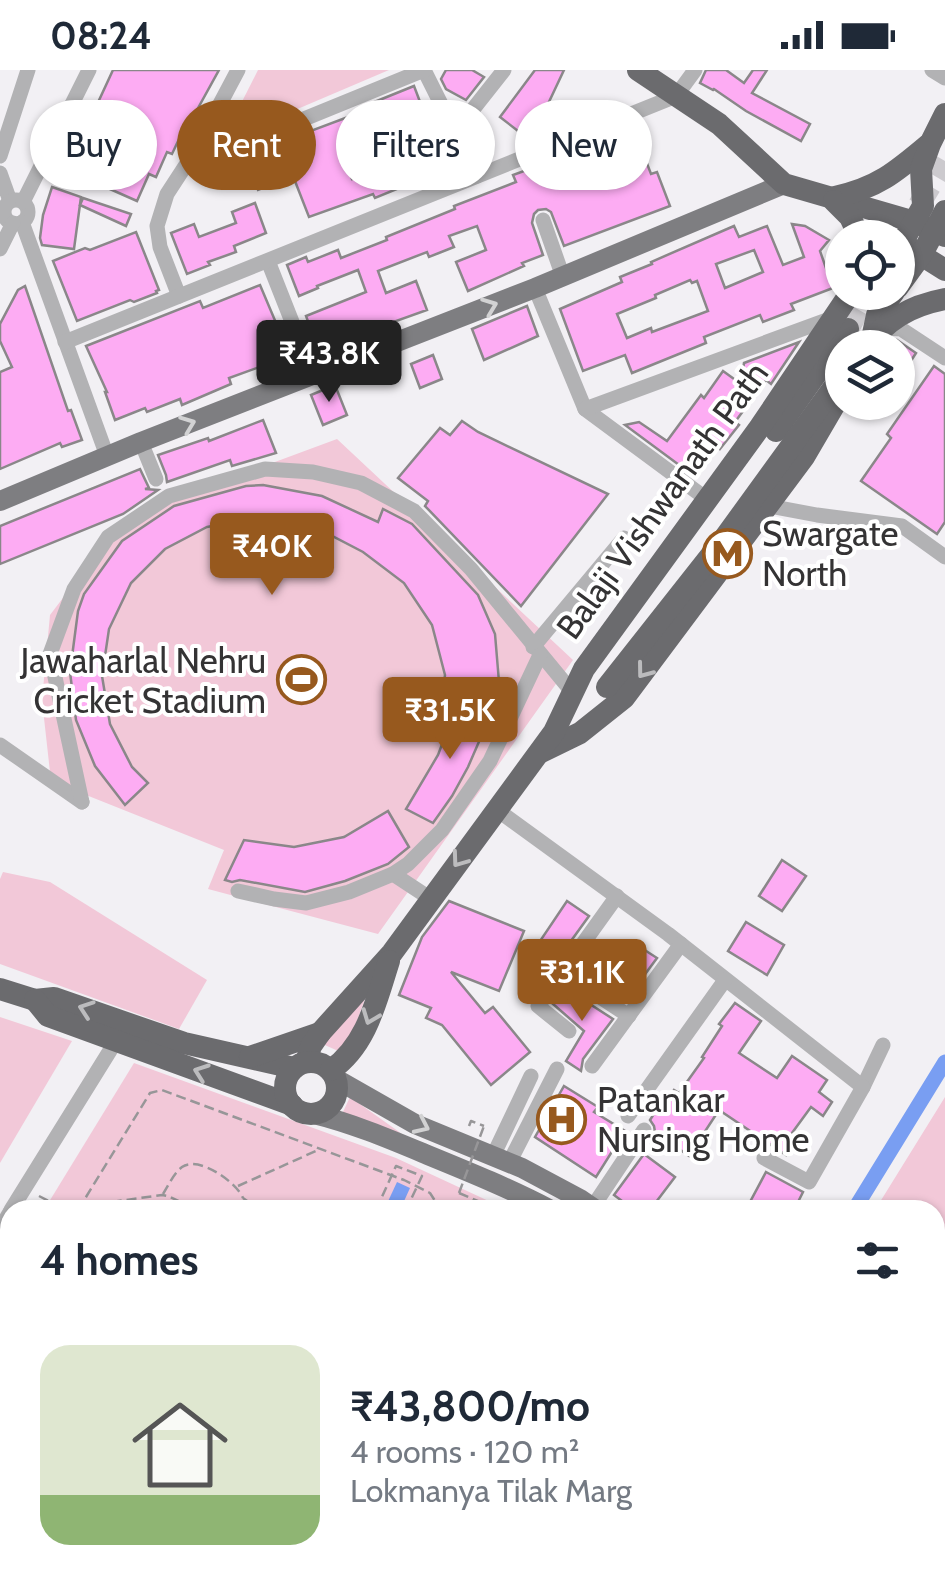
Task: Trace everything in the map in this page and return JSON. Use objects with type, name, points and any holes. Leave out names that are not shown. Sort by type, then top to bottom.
[{"type":"highway","points":[[638,70],[719,124],[784,184],[935,225]]},
{"type":"highway","points":[[935,225],[924,203],[920,176],[945,114]]},
{"type":"highway","points":[[832,198],[874,186],[930,144]]},
{"type":"highway","points":[[832,198],[851,220]]},
{"type":"highway","points":[[915,242],[935,225]]},
{"type":"highway","points":[[915,253],[945,270]]},
{"type":"highway","points":[[880,330],[902,313],[945,301]]},
{"type":"highway","points":[[886,328],[913,311],[945,301]]},
{"type":"highway","name":"Balaji Vishwanath Path","points":[[392,953],[361,1038],[334,1075],[338,1088],[330,1106],[303,1109],[286,1090],[286,1081],[320,1033],[392,953],[554,732],[584,669],[842,323],[846,310]]},
{"type":"highway","points":[[554,732],[703,533],[842,323]]},
{"type":"highway","points":[[580,733],[607,687],[723,540],[825,399]]},
{"type":"highway","name":"Balaji Vishwanath Path","points":[[538,753],[580,733],[624,698],[769,506],[826,420]]},
{"type":"highway","points":[[0,989],[35,1000],[54,998],[184,1043],[246,1058],[323,1064],[334,1075]]},
{"type":"highway","points":[[35,1000],[48,1016],[303,1109]]},
{"type":"highway","points":[[246,1058],[320,1033]]},
{"type":"main road","points":[[0,501],[563,277],[784,184]]},
{"type":"main road","points":[[334,1075],[415,1124],[501,1159],[580,1200]]},
{"type":"main road","points":[[303,1109],[406,1146],[532,1200]]},
{"type":"street","points":[[0,156],[27,70]]},
{"type":"street","points":[[17,202],[89,70]]},
{"type":"street","points":[[222,100],[238,70]]},
{"type":"street","points":[[350,100],[424,70],[439,100]]},
{"type":"street","points":[[480,100],[504,70]]},
{"type":"street","points":[[495,169],[676,96],[695,70]]},
{"type":"street","points":[[932,70],[945,78]]},
{"type":"street","points":[[0,173],[17,202],[28,212],[0,249]]},
{"type":"street","points":[[177,179],[167,194],[158,226],[160,248],[180,296]]},
{"type":"street","points":[[66,342],[442,190]]},
{"type":"street","points":[[542,220],[563,277]]},
{"type":"street","points":[[17,223],[107,456]]},
{"type":"street","points":[[268,260],[313,375]]},
{"type":"street","points":[[535,288],[586,409],[708,500]]},
{"type":"street","points":[[586,409],[842,323]]},
{"type":"street","points":[[886,328],[901,329],[945,358]]},
{"type":"street","points":[[141,442],[156,479]]},
{"type":"street","points":[[0,744],[82,802],[50,654],[74,589],[108,537],[169,496],[265,470],[313,472],[361,483],[414,512],[470,569],[573,693]]},
{"type":"street","points":[[769,506],[902,526],[945,557]]},
{"type":"street","points":[[238,891],[306,903],[349,892],[408,864],[433,840],[490,761],[537,651],[624,538]]},
{"type":"street","points":[[496,809],[681,944],[863,1087]]},
{"type":"street","points":[[393,874],[431,899]]},
{"type":"street","points":[[569,1031],[538,1006],[617,896]]},
{"type":"street","points":[[592,1066],[681,944]]},
{"type":"street","points":[[562,972],[629,1016]]},
{"type":"street","points":[[628,1116],[725,980]]},
{"type":"street","points":[[18,1200],[116,1040]]},
{"type":"street","points":[[764,1158],[809,1182],[884,1046]]},
{"type":"street","points":[[501,1159],[557,1068]]},
{"type":"street","points":[[501,1159],[531,1076]]},
{"type":"street","points":[[600,1200],[644,1130]]},
{"type":"path","points":[[84,1200],[155,1090],[392,1175],[430,1193],[434,1200]]},
{"type":"path","points":[[471,1121],[484,1126],[459,1193],[475,1200]]},
{"type":"path","points":[[237,1186],[320,1149]]},
{"type":"path","points":[[162,1196],[177,1172],[190,1164],[208,1168],[237,1186],[246,1200]]},
{"type":"path","points":[[381,1200],[396,1166],[422,1176],[411,1200]]},
{"type":"path","points":[[134,1200],[162,1196],[176,1200]]},
{"type":"shaded area","points":[[258,70],[389,70],[316,101],[243,100]]},
{"type":"shaded area","name":"Jawaharlal Nehru Cricket Stadium","points":[[337,439],[573,660],[378,934],[208,889],[224,850],[51,781],[42,700],[50,615],[119,524],[164,503]]},
{"type":"shaded area","points":[[3,872],[50,882],[207,980],[179,1029],[0,964]]},
{"type":"shaded area","points":[[371,982],[345,1054],[318,1042]]},
{"type":"shaded area","points":[[0,1017],[72,1041],[0,1163]]},
{"type":"shaded area","points":[[134,1063],[396,1158],[486,1200],[50,1200]]},
{"type":"shaded area","points":[[350,1097],[402,1134],[342,1114]]},
{"type":"shaded area","points":[[945,1097],[945,1200],[881,1200]]},
{"type":"water","points":[[397,1182],[410,1188],[405,1200],[389,1200]]},
{"type":"building","points":[[113,70],[219,70],[202,100],[177,100],[177,143],[172,154],[167,152],[157,175],[157,100],[99,100]]},
{"type":"building","points":[[446,70],[472,70],[484,77],[466,100],[446,89],[441,79]]},
{"type":"building","points":[[535,70],[564,70],[550,100],[515,100],[515,129],[500,117]]},
{"type":"building","points":[[706,70],[726,70],[744,83],[753,70],[767,70],[752,93],[810,124],[801,141],[700,83]]},
{"type":"building","points":[[414,86],[419,100],[379,100]]},
{"type":"building","points":[[336,122],[336,190],[394,190],[309,217],[298,190],[316,190],[316,129]]},
{"type":"building","points":[[657,172],[670,206],[564,246],[551,212],[538,210],[532,223],[543,255],[468,291],[456,262],[486,250],[477,226],[449,236],[454,247],[429,257],[427,252],[378,271],[386,293],[416,281],[427,310],[374,329],[372,323],[317,346],[306,316],[366,292],[358,270],[299,296],[287,265],[306,257],[308,262],[338,250],[341,258],[455,209],[454,206],[515,182],[515,190],[652,190],[652,174]]},
{"type":"building","points":[[51,190],[81,197],[74,249],[42,245],[43,215]]},
{"type":"building","points":[[112,190],[142,190],[137,201]]},
{"type":"building","points":[[83,198],[131,214],[126,226],[80,205]]},
{"type":"building","points":[[255,203],[266,233],[234,246],[236,252],[187,274],[171,233],[194,224],[199,237],[236,223],[232,212]]},
{"type":"building","points":[[792,224],[805,226],[825,238],[820,251],[825,265],[825,291],[791,304],[794,310],[763,322],[760,315],[704,337],[706,343],[632,373],[625,355],[583,371],[560,309],[622,282],[620,277],[651,262],[734,226],[739,237],[767,226],[783,265],[804,257]],"holes":[[[754,250],[763,272],[725,288],[716,264]],[[690,280],[697,281],[708,311],[627,338],[617,314]]]},
{"type":"building","points":[[136,232],[159,290],[77,321],[53,261]]},
{"type":"building","points":[[260,285],[290,356],[229,378],[231,384],[182,405],[180,399],[115,420],[86,346],[200,301],[203,308]]},
{"type":"building","points":[[25,286],[68,411],[71,410],[82,440],[62,447],[60,443],[0,469],[0,372],[12,367],[0,341],[0,324],[18,290]]},
{"type":"building","points":[[527,306],[538,336],[484,360],[472,329]]},
{"type":"building","points":[[799,342],[771,384],[766,380],[735,422],[739,425],[694,476],[625,425],[639,422],[667,441],[723,371],[741,384],[744,363]]},
{"type":"building","points":[[433,355],[442,379],[420,388],[411,364]]},
{"type":"building","points":[[934,366],[945,374],[945,522],[937,534],[861,481],[891,438],[887,434],[897,420],[915,420],[915,393]]},
{"type":"building","points":[[335,385],[347,415],[323,425],[311,395]]},
{"type":"building","points":[[263,420],[276,453],[232,466],[230,460],[167,482],[158,455]]},
{"type":"building","points":[[462,421],[608,494],[521,606],[425,506],[428,501],[398,478],[440,428],[450,435]]},
{"type":"building","points":[[140,469],[149,488],[145,489],[158,490],[123,514],[0,564],[0,526]]},
{"type":"building","points":[[263,485],[322,496],[378,522],[383,509],[412,524],[478,595],[495,634],[499,682],[444,683],[432,625],[404,583],[363,552],[303,525],[255,518],[207,527],[165,549],[131,583],[109,629],[102,676],[110,724],[132,767],[148,783],[125,805],[95,766],[76,720],[70,672],[84,594],[122,541],[174,506]]},
{"type":"building","points":[[458,702],[491,714],[468,767],[433,823],[406,809],[438,755]]},
{"type":"building","points":[[388,811],[409,847],[388,864],[305,892],[225,880],[244,840],[294,847],[344,837]]},
{"type":"building","points":[[782,860],[806,876],[782,911],[759,896]]},
{"type":"building","points":[[449,901],[524,931],[499,991],[451,972],[485,1013],[493,1007],[530,1052],[491,1085],[442,1025],[426,1018],[431,1008],[399,995],[422,937]]},
{"type":"building","points":[[567,901],[589,916],[555,963],[534,950]]},
{"type":"building","points":[[746,922],[784,945],[767,975],[728,951]]},
{"type":"building","points":[[640,947],[657,958],[626,1000],[578,969],[592,950],[625,969]]},
{"type":"building","points":[[565,988],[613,1019],[583,1059],[581,1071],[566,1061],[584,1031],[553,1004]]},
{"type":"building","points":[[735,1003],[761,1021],[739,1053],[777,1078],[792,1056],[827,1080],[819,1092],[832,1102],[823,1116],[811,1107],[792,1133],[798,1137],[786,1155],[719,1110],[692,1158],[655,1132],[650,1120],[674,1090],[679,1093]]},
{"type":"building","points":[[564,1086],[598,1107],[594,1112],[625,1131],[596,1177],[535,1137]]},
{"type":"building","points":[[644,1154],[675,1177],[658,1200],[621,1200],[614,1195]]},
{"type":"building","points":[[766,1172],[803,1192],[799,1200],[751,1200]]},
{"type":"waterway","points":[[860,1200],[945,1062]]},
{"type":"tunnel","points":[[919,205],[945,161]]},
{"type":"tunnel","points":[[848,329],[859,310]]},
{"type":"place","name":"Swargate North","points":[[727,553]]},
{"type":"place","name":"Jawaharlal Nehru Cricket Stadium","points":[[301,680]]},
{"type":"place","name":"Patankar Nursing Home","points":[[562,1119]]}]
